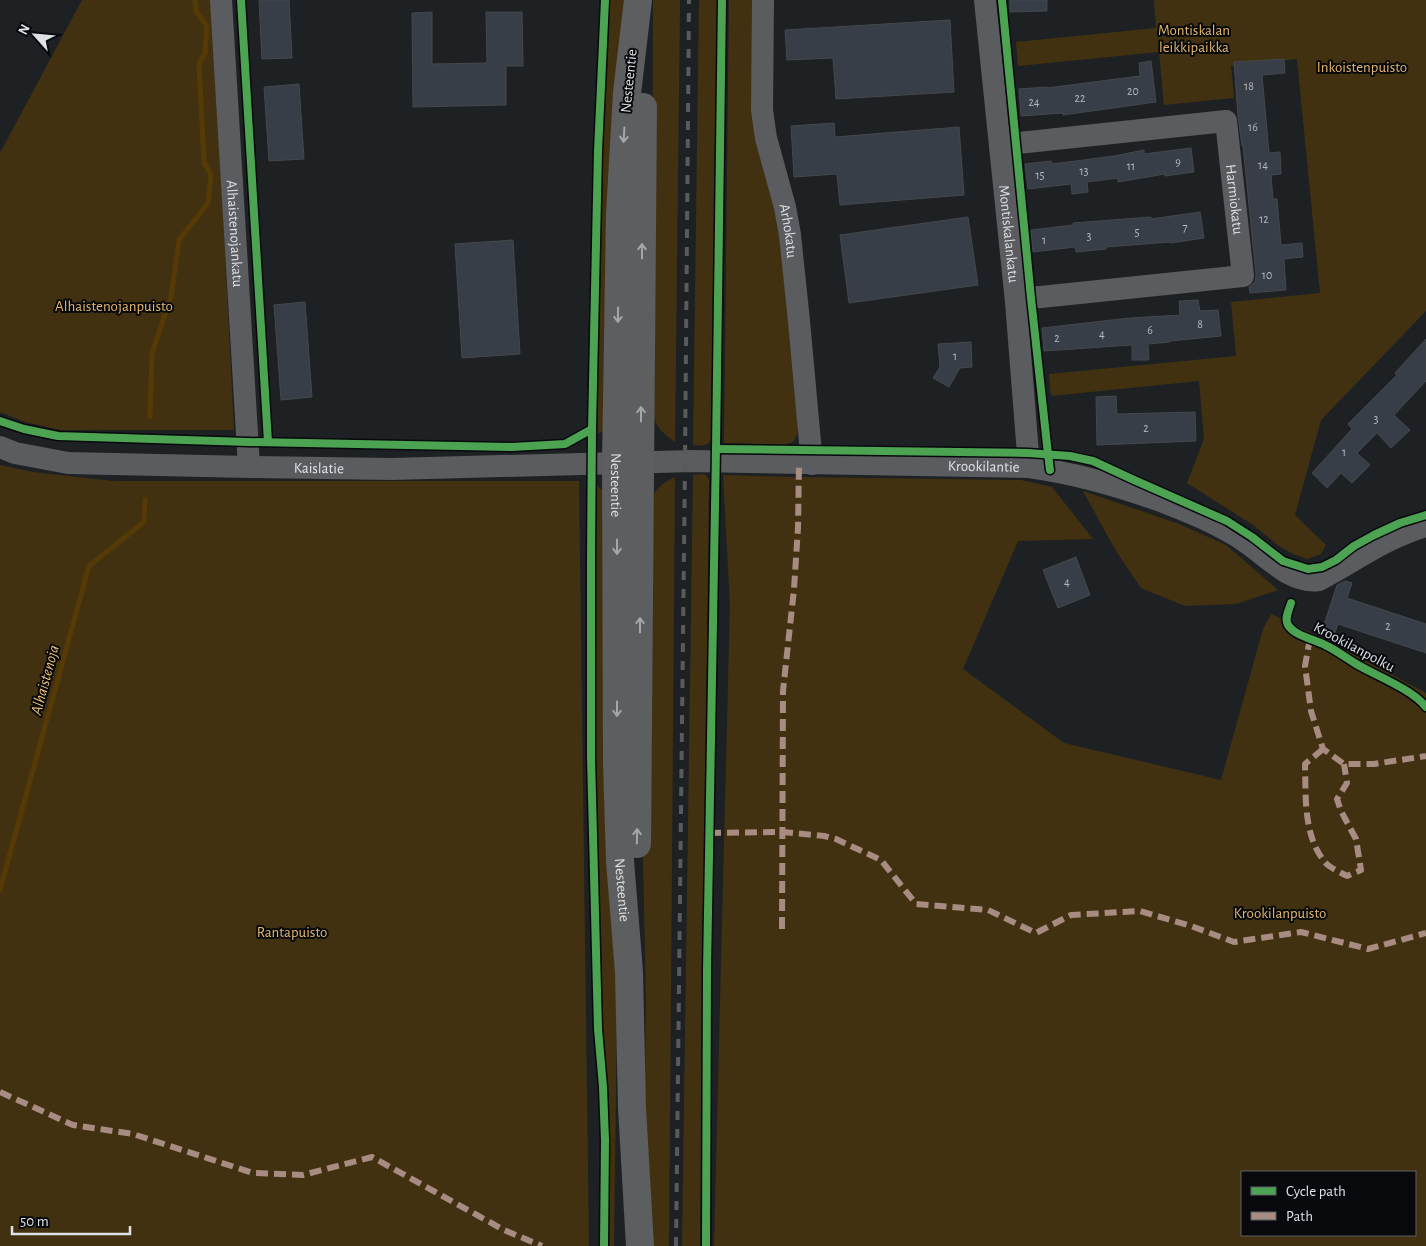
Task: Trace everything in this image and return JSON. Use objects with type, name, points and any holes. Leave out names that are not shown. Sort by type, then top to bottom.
[{"type":"main road","name":"Nesteentie","points":[[640,0],[644,86],[628,463],[637,862],[629,972],[632,1108],[640,1246]]},
{"type":"main road","name":"Nesteentie","points":[[622,1246],[622,1214],[632,1108]]},
{"type":"street","name":"Alhaistenojankatu","points":[[221,0],[250,467]]},
{"type":"street","name":"Arhokatu","points":[[763,0],[762,110],[766,138],[785,207],[790,235],[812,464]]},
{"type":"street","name":"Montiskalankatu","points":[[985,0],[1016,302],[1029,467]]},
{"type":"street","name":"Harmiokatu","points":[[1000,145],[1226,121],[1244,276],[1031,298],[1016,302]]},
{"type":"street","name":"Kaislatie","points":[[0,447],[15,453],[68,462],[250,467],[392,469],[628,463]]},
{"type":"street","name":"Krookilantie","points":[[628,463],[704,461],[1029,467],[1060,472],[1122,487],[1196,515],[1224,529],[1286,572],[1302,580],[1311,581],[1320,580],[1384,542],[1426,526]]},
{"type":"green space","name":"Alhaistenojanpuisto","points":[[82,0],[212,0],[234,430],[61,430],[25,422],[0,412],[0,153]]},
{"type":"green space","points":[[609,0],[624,0],[607,425],[597,434],[596,396],[603,83]]},
{"type":"green space","points":[[653,0],[680,0],[675,442],[660,429],[652,412]]},
{"type":"green space","points":[[699,0],[717,0],[711,441],[700,446],[693,445]]},
{"type":"green space","points":[[729,0],[754,0],[781,226],[798,426],[797,435],[793,442],[784,445],[724,443]]},
{"type":"green space","name":"Inkoistenpuisto","points":[[1154,0],[1426,0],[1426,311],[1321,420],[1295,515],[1326,545],[1321,554],[1307,559],[1279,546],[1253,525],[1187,483],[1204,439],[1199,381],[1051,396],[1049,374],[1236,356],[1231,302],[1320,293],[1297,59],[1231,66],[1234,98],[1164,105],[1159,52],[1018,66],[1016,42],[1156,28]]},
{"type":"green space","name":"Rantapuisto","points":[[0,465],[33,472],[113,481],[579,481],[589,1246],[0,1246]]},
{"type":"green space","points":[[704,474],[709,480],[700,1246],[682,1246],[693,475]]},
{"type":"green space","name":"Krookilanpuisto","points":[[723,475],[1021,480],[1052,487],[1093,539],[1018,541],[963,669],[1064,743],[1221,780],[1263,629],[1271,614],[1340,647],[1426,693],[1426,1246],[714,1246],[730,604]]},
{"type":"green space","points":[[675,477],[669,1246],[648,1246],[644,1141],[646,1002],[643,858],[651,499],[661,486]]},
{"type":"green space","points":[[595,484],[602,490],[609,501],[618,937],[614,1246],[608,1246],[608,1112],[601,1012],[599,935],[593,601]]},
{"type":"green space","points":[[1083,491],[1179,524],[1226,545],[1278,590],[1236,604],[1185,606],[1141,588],[1116,551]]},
{"type":"building","points":[[259,0],[289,0],[292,58],[262,59]]},
{"type":"building","points":[[1010,0],[1047,0],[1047,11],[1010,12]]},
{"type":"building","points":[[432,12],[432,64],[487,63],[486,12],[522,12],[523,66],[506,66],[506,105],[413,107],[412,13]]},
{"type":"building","points":[[950,20],[954,92],[836,99],[833,58],[787,60],[785,30]]},
{"type":"building","points":[[1284,59],[1285,73],[1262,75],[1269,153],[1280,152],[1281,174],[1271,175],[1273,199],[1277,199],[1281,245],[1302,243],[1303,257],[1284,259],[1286,290],[1250,293],[1249,287],[1255,282],[1256,275],[1243,146],[1238,116],[1234,62]]},
{"type":"building","points":[[1151,61],[1156,102],[1063,115],[1063,113],[1021,116],[1019,89],[1047,88],[1140,76],[1139,63]]},
{"type":"building","points":[[299,84],[304,159],[269,161],[264,87]]},
{"type":"building","points":[[834,123],[835,137],[959,127],[964,195],[840,205],[837,174],[794,177],[791,126]]},
{"type":"building","points":[[1191,148],[1194,172],[1165,176],[1165,174],[1118,182],[1118,178],[1087,182],[1088,192],[1072,194],[1071,184],[1028,189],[1025,164],[1051,161],[1052,164],[1144,150],[1144,154]]},
{"type":"building","points":[[1200,212],[1204,238],[1171,243],[1106,247],[1106,249],[1076,252],[1075,247],[1033,252],[1031,230],[1073,225],[1073,223],[1151,217],[1151,219]]},
{"type":"building","points":[[968,217],[978,285],[849,303],[840,235]]},
{"type":"building","points":[[513,240],[520,354],[462,358],[455,244]]},
{"type":"building","points":[[1198,300],[1200,311],[1218,310],[1221,336],[1148,344],[1149,360],[1132,360],[1132,345],[1044,351],[1042,328],[1130,318],[1180,315],[1179,301]]},
{"type":"building","points":[[305,302],[312,397],[281,400],[274,305]]},
{"type":"building","points":[[1426,339],[1426,381],[1394,415],[1410,430],[1391,448],[1377,433],[1357,453],[1370,465],[1352,483],[1341,473],[1327,488],[1312,473],[1352,429],[1348,424],[1397,375],[1395,373]]},
{"type":"building","points":[[971,342],[972,367],[960,368],[949,387],[933,378],[940,367],[938,344]]},
{"type":"building","points":[[1116,396],[1117,414],[1195,412],[1196,441],[1097,445],[1096,397]]},
{"type":"building","points":[[1076,557],[1090,595],[1058,608],[1043,570]]},
{"type":"building","points":[[1345,581],[1352,583],[1347,598],[1426,624],[1426,653],[1338,624],[1334,635],[1322,631],[1337,585]]},
{"type":"waterway","points":[[150,417],[152,353],[171,297],[179,240],[208,203],[211,175],[204,162],[199,64],[205,53],[207,26],[196,11],[195,0]]},
{"type":"waterway","name":"Alhaistenoja","points":[[0,890],[89,566],[144,522],[145,499]]},
{"type":"railway","points":[[676,1246],[689,0]]},
{"type":"marked path","points":[[782,929],[783,691],[794,589],[798,528],[799,464]]},
{"type":"marked path","points":[[1310,638],[1305,666],[1311,711],[1323,749],[1344,764],[1374,764],[1426,756]]},
{"type":"marked path","points":[[1323,749],[1305,764],[1309,827],[1312,839],[1324,861],[1347,876],[1361,870],[1356,839],[1341,811],[1337,799],[1347,783],[1344,764]]},
{"type":"marked path","points":[[709,833],[783,832],[836,839],[881,860],[916,904],[988,910],[1036,933],[1071,915],[1140,911],[1191,926],[1234,942],[1301,932],[1368,949],[1426,933]]},
{"type":"marked path","points":[[0,1092],[73,1125],[133,1134],[253,1173],[303,1175],[372,1157],[504,1230],[542,1246]]},
{"type":"cycle path","points":[[241,0],[268,442]]},
{"type":"cycle path","points":[[604,1246],[605,1140],[598,1029],[591,757],[591,561],[598,151],[605,0]]},
{"type":"cycle path","points":[[706,1246],[707,971],[722,0]]},
{"type":"cycle path","points":[[1002,0],[1050,470]]},
{"type":"cycle path","points":[[0,421],[24,429],[58,436],[512,447],[565,444],[592,429]]},
{"type":"cycle path","points":[[716,449],[1028,453],[1070,456],[1093,461],[1227,521],[1252,537],[1283,561],[1308,569],[1322,567],[1374,535],[1400,523],[1426,515]]},
{"type":"cycle path","name":"Krookilanpolku","points":[[1291,603],[1286,620],[1291,629],[1329,647],[1358,665],[1404,689],[1426,707]]},
{"type":"park label","name":"Montiskalan leikkipaikka","points":[[1194,38]]}]
